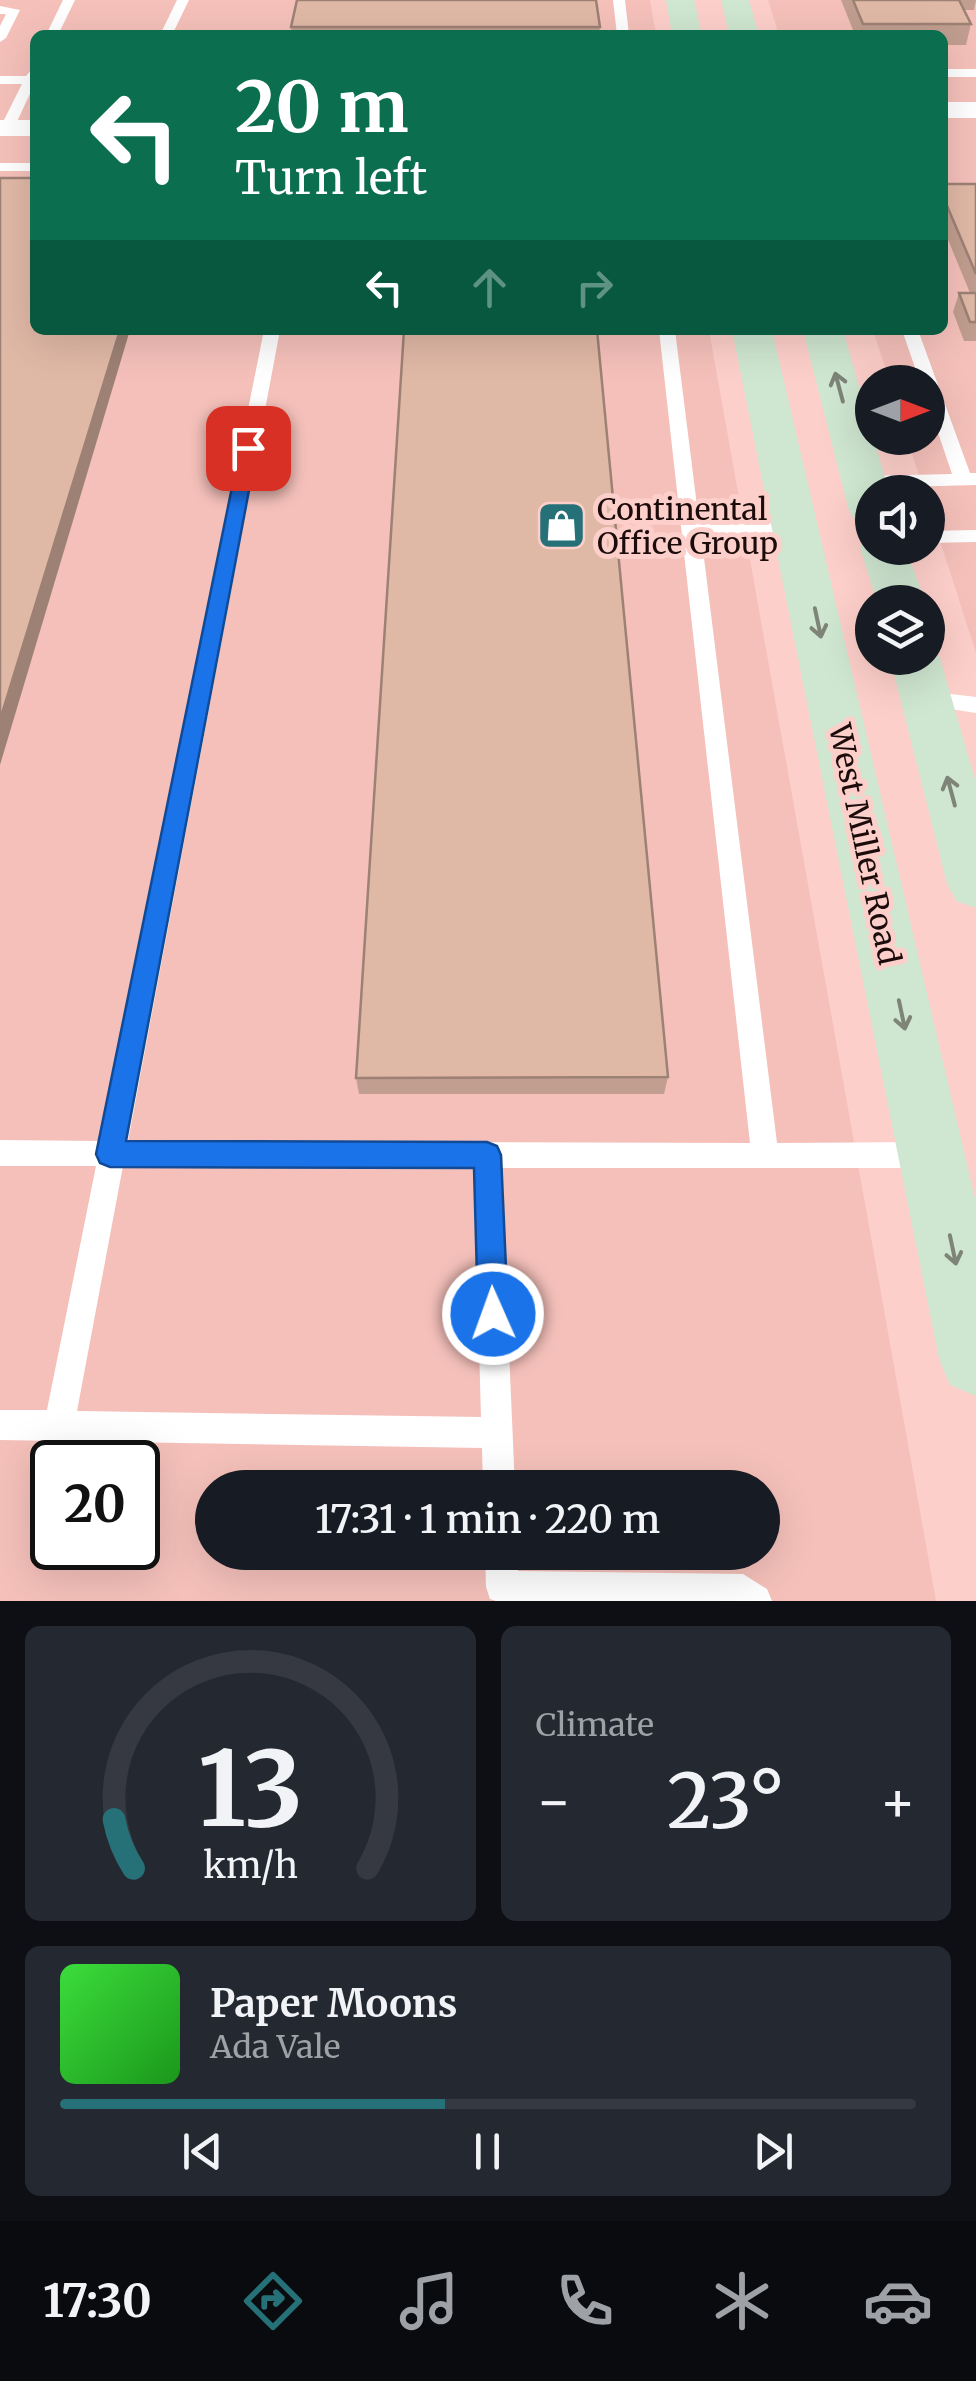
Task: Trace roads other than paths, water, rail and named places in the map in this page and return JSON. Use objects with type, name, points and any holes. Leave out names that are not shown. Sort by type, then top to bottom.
[{"type":"main road","points":[[680,0],[686,30]]},
{"type":"main road","points":[[735,0],[743,30]]},
{"type":"main road","name":"West Miller Road","points":[[753,335],[797,528],[954,1155],[976,1359]]},
{"type":"main road","points":[[824,335],[862,475]]},
{"type":"main road","points":[[797,528],[855,535]]},
{"type":"main road","points":[[939,687],[976,884]]},
{"type":"street","points":[[948,110],[976,110]]},
{"type":"lane","points":[[54,30],[69,0]]},
{"type":"lane","points":[[168,30],[182,0]]},
{"type":"lane","points":[[619,0],[622,30]]},
{"type":"lane","points":[[0,10],[14,10],[0,38]]},
{"type":"lane","points":[[948,73],[976,73]]},
{"type":"lane","points":[[0,80],[30,76]]},
{"type":"lane","points":[[14,128],[30,84]]},
{"type":"lane","points":[[0,167],[30,167]]},
{"type":"lane","points":[[59,1426],[271,335]]},
{"type":"lane","points":[[668,335],[765,1156]]},
{"type":"lane","points":[[912,335],[970,479],[945,483]]},
{"type":"lane","points":[[690,528],[797,528]]},
{"type":"lane","points":[[945,537],[976,536]]},
{"type":"lane","points":[[0,1154],[954,1155]]},
{"type":"lane","points":[[487,1155],[498,1470]]},
{"type":"lane","points":[[0,1425],[497,1433]]},
{"type":"lane","points":[[502,1570],[502,1587],[743,1591],[755,1601]]},
{"type":"place","name":"Continental Office Group","points":[[562,526]]}]
